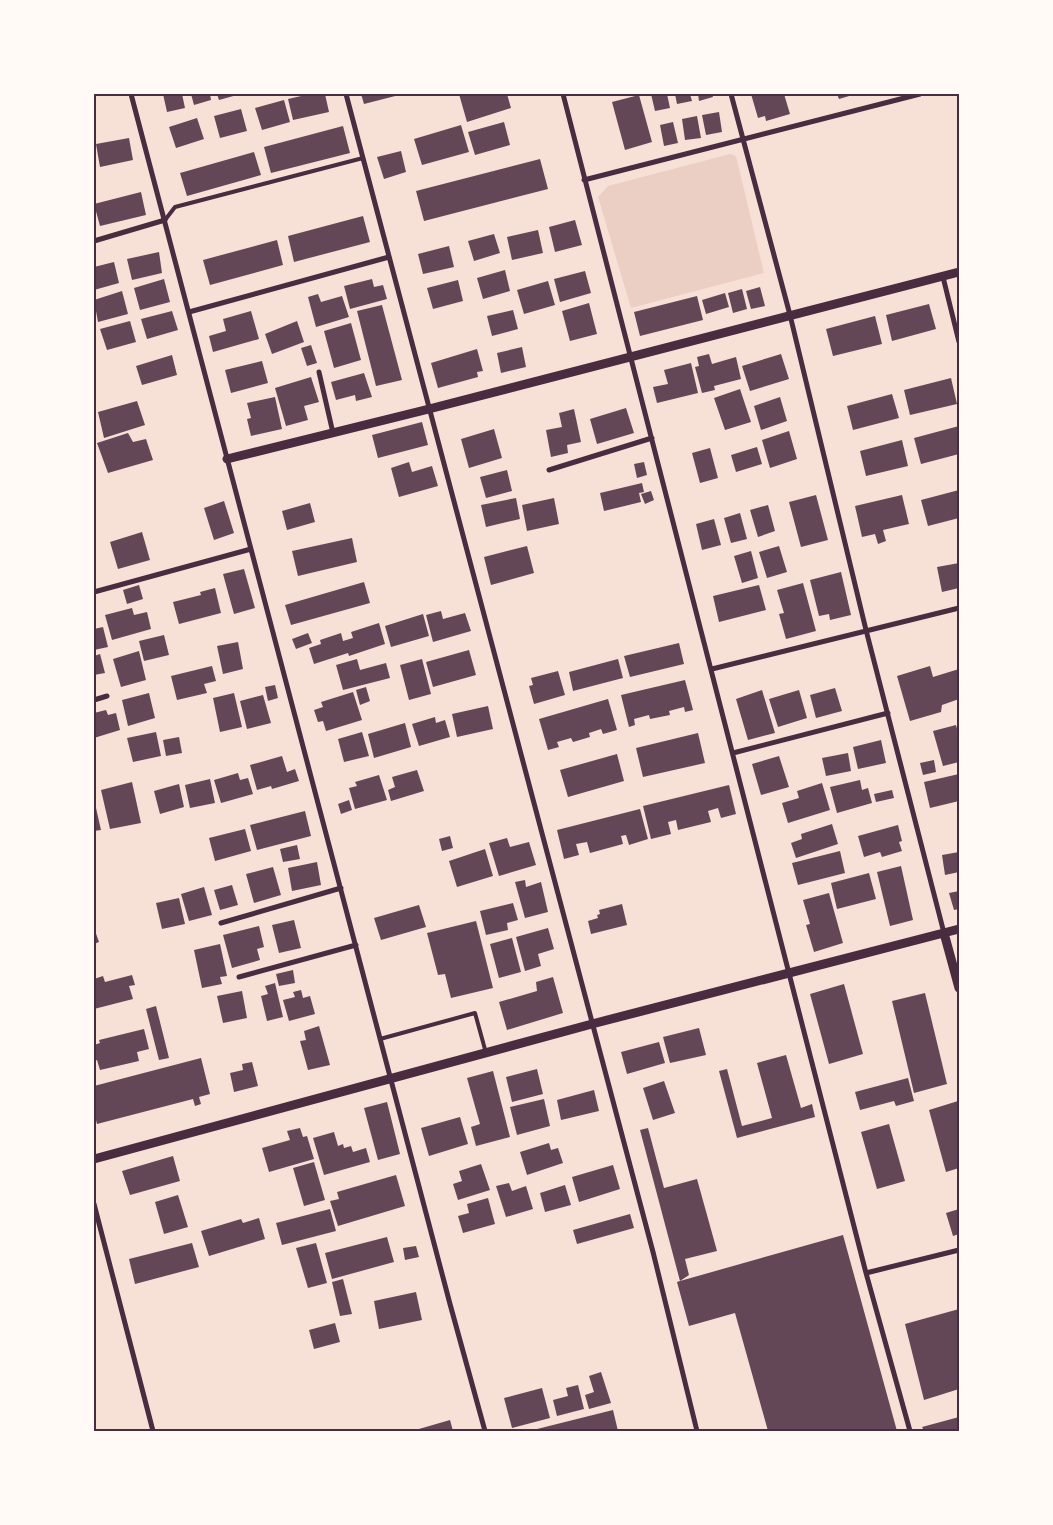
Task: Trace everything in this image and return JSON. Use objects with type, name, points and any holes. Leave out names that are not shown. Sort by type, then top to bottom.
[{"type":"street","points":[[131,94],[485,1431]]},
{"type":"street","points":[[346,94],[653,1252],[697,1431]]},
{"type":"street","points":[[563,94],[866,1273],[910,1431]]},
{"type":"street","points":[[731,94],[790,315],[866,630],[959,988]]},
{"type":"street","points":[[892,94],[894,100]]},
{"type":"street","points":[[584,180],[920,94]]},
{"type":"street","points":[[94,241],[165,220]]},
{"type":"street","points":[[189,312],[389,257]]},
{"type":"street","points":[[227,459],[429,409],[959,272]]},
{"type":"street","points":[[943,277],[959,342]]},
{"type":"street","points":[[319,372],[333,433]]},
{"type":"street","points":[[548,470],[652,438]]},
{"type":"street","points":[[94,592],[251,549]]},
{"type":"street","points":[[712,669],[959,608]]},
{"type":"street","points":[[94,700],[107,696]]},
{"type":"street","points":[[733,753],[888,712]]},
{"type":"street","points":[[221,923],[341,888]]},
{"type":"street","points":[[94,1159],[592,1024],[959,929]]},
{"type":"street","points":[[240,977],[356,945]]},
{"type":"street","points":[[94,1204],[154,1431]]},
{"type":"street","points":[[866,1273],[959,1250]]},
{"type":"lane","points":[[165,220],[175,207],[362,158]]},
{"type":"lane","points":[[380,1039],[475,1013],[486,1053]]},
{"type":"shaded area","points":[[730,154],[736,156],[764,273],[631,308],[598,197],[608,186]]},
{"type":"building","points":[[163,94],[182,94],[185,108],[167,112]]},
{"type":"building","points":[[191,94],[210,94],[211,100],[194,105]]},
{"type":"building","points":[[217,94],[236,94],[237,95],[219,100]]},
{"type":"building","points":[[310,94],[325,94],[329,112],[293,120],[288,99]]},
{"type":"building","points":[[361,94],[403,94],[364,104]]},
{"type":"building","points":[[459,94],[489,94],[490,96],[507,94],[511,108],[467,122]]},
{"type":"building","points":[[651,94],[667,94],[670,108],[655,111]]},
{"type":"building","points":[[675,94],[690,94],[692,101],[677,104]]},
{"type":"building","points":[[698,94],[712,94],[713,97],[699,101]]},
{"type":"building","points":[[751,94],[784,94],[790,114],[766,121],[765,116],[758,118]]},
{"type":"building","points":[[837,94],[856,94],[839,99]]},
{"type":"building","points":[[639,95],[652,142],[625,150],[612,102]]},
{"type":"building","points":[[284,100],[290,122],[262,130],[255,108]]},
{"type":"building","points":[[241,109],[247,131],[220,138],[214,116]]},
{"type":"building","points":[[719,112],[722,132],[706,135],[702,115]]},
{"type":"building","points":[[697,116],[701,138],[685,140],[682,119]]},
{"type":"building","points":[[197,118],[204,139],[176,148],[169,127]]},
{"type":"building","points":[[504,122],[510,145],[475,155],[468,132]]},
{"type":"building","points":[[673,122],[678,143],[664,146],[660,125]]},
{"type":"building","points":[[461,125],[469,152],[422,165],[414,139]]},
{"type":"building","points":[[343,126],[350,153],[271,173],[264,147]]},
{"type":"building","points":[[129,138],[133,160],[100,167],[96,144]]},
{"type":"building","points":[[401,151],[406,172],[384,179],[377,157]]},
{"type":"building","points":[[254,152],[261,175],[187,196],[180,173]]},
{"type":"building","points":[[540,159],[548,189],[424,221],[416,191]]},
{"type":"building","points":[[141,192],[146,215],[100,226],[94,204]]},
{"type":"building","points":[[363,216],[370,242],[294,262],[288,236]]},
{"type":"building","points":[[575,220],[582,245],[555,252],[549,227]]},
{"type":"building","points":[[538,230],[543,253],[512,260],[507,237]]},
{"type":"building","points":[[494,234],[500,253],[474,261],[468,241]]},
{"type":"building","points":[[277,240],[283,265],[210,285],[203,260]]},
{"type":"building","points":[[449,246],[454,267],[423,274],[418,254]]},
{"type":"building","points":[[159,252],[162,273],[132,280],[127,259]]},
{"type":"building","points":[[114,262],[119,283],[94,290],[94,267]]},
{"type":"building","points":[[505,270],[510,291],[483,299],[477,278]]},
{"type":"building","points":[[585,271],[591,293],[560,302],[554,279]]},
{"type":"building","points":[[164,279],[170,302],[140,310],[134,288]]},
{"type":"building","points":[[372,279],[374,287],[383,285],[387,299],[350,309],[344,286]]},
{"type":"building","points":[[458,280],[463,301],[433,309],[427,288]]},
{"type":"building","points":[[548,281],[555,305],[524,314],[517,290]]},
{"type":"building","points":[[760,287],[765,306],[751,309],[746,291]]},
{"type":"building","points":[[742,289],[747,309],[733,313],[728,293]]},
{"type":"building","points":[[122,291],[128,314],[98,322],[94,300]]},
{"type":"building","points":[[725,293],[729,307],[706,314],[702,300]]},
{"type":"building","points":[[318,294],[321,302],[342,296],[349,317],[316,327],[308,297]]},
{"type":"building","points":[[697,296],[703,320],[640,336],[634,312]]},
{"type":"building","points":[[589,303],[597,334],[570,341],[562,311]]},
{"type":"building","points":[[929,304],[936,329],[892,341],[886,315]]},
{"type":"building","points":[[382,305],[402,380],[376,386],[357,311]]},
{"type":"building","points":[[513,310],[518,329],[492,336],[487,316]]},
{"type":"building","points":[[172,311],[178,330],[147,339],[141,319]]},
{"type":"building","points":[[251,311],[259,339],[213,352],[209,336],[226,331],[223,319]]},
{"type":"building","points":[[875,316],[882,344],[833,356],[826,329]]},
{"type":"building","points":[[130,321],[136,342],[107,350],[100,329]]},
{"type":"building","points":[[297,321],[304,342],[272,354],[265,334]]},
{"type":"building","points":[[351,323],[361,360],[334,368],[324,331]]},
{"type":"building","points":[[311,345],[317,363],[307,366],[301,348]]},
{"type":"building","points":[[522,347],[526,367],[501,373],[497,353]]},
{"type":"building","points":[[477,349],[483,371],[477,372],[478,377],[438,388],[431,363]]},
{"type":"building","points":[[709,354],[712,364],[736,357],[741,379],[714,386],[715,390],[702,393],[695,367],[699,366],[697,357]]},
{"type":"building","points":[[781,354],[789,379],[750,391],[742,366]]},
{"type":"building","points":[[172,355],[177,375],[142,385],[136,366]]},
{"type":"building","points":[[262,361],[268,383],[231,393],[225,370]]},
{"type":"building","points":[[691,363],[698,393],[657,403],[653,387],[668,384],[664,370]]},
{"type":"building","points":[[364,373],[372,397],[356,401],[355,395],[336,400],[331,382]]},
{"type":"building","points":[[311,377],[319,402],[304,406],[308,420],[286,426],[275,388]]},
{"type":"building","points":[[951,378],[957,404],[910,415],[904,390]]},
{"type":"building","points":[[740,389],[751,422],[725,430],[714,398]]},
{"type":"building","points":[[892,394],[899,418],[853,430],[847,406]]},
{"type":"building","points":[[275,397],[282,429],[251,436],[247,419],[251,418],[247,403]]},
{"type":"building","points":[[780,397],[787,421],[761,430],[754,406]]},
{"type":"building","points":[[137,401],[145,425],[104,438],[98,412]]},
{"type":"building","points":[[626,408],[634,433],[597,444],[590,419]]},
{"type":"building","points":[[574,409],[581,442],[567,445],[568,453],[551,457],[546,430],[562,427],[559,413]]},
{"type":"building","points":[[422,422],[428,445],[378,458],[372,435]]},
{"type":"building","points":[[959,426],[959,454],[921,464],[914,438]]},
{"type":"building","points":[[494,429],[502,458],[469,468],[461,439]]},
{"type":"building","points":[[789,431],[797,459],[770,468],[762,440]]},
{"type":"building","points":[[128,433],[133,442],[146,439],[153,460],[108,473],[97,443]]},
{"type":"building","points":[[902,440],[908,466],[866,476],[860,451]]},
{"type":"building","points":[[757,447],[762,464],[736,472],[731,455]]},
{"type":"building","points":[[710,448],[718,478],[700,483],[692,453]]},
{"type":"building","points":[[409,462],[412,472],[432,466],[438,486],[399,497],[391,468]]},
{"type":"building","points":[[644,462],[647,475],[637,478],[634,464]]},
{"type":"building","points":[[507,470],[512,491],[486,498],[480,477]]},
{"type":"building","points":[[642,483],[644,492],[639,493],[641,502],[604,511],[600,493]]},
{"type":"building","points":[[959,490],[959,518],[928,526],[921,500]]},
{"type":"building","points":[[651,491],[654,500],[645,504],[641,494]]},
{"type":"building","points":[[816,495],[828,540],[801,547],[789,502]]},
{"type":"building","points":[[902,495],[909,524],[883,530],[886,541],[878,544],[875,534],[862,537],[855,506]]},
{"type":"building","points":[[516,498],[520,519],[486,527],[481,505]]},
{"type":"building","points":[[554,498],[559,524],[527,531],[522,505]]},
{"type":"building","points":[[224,501],[234,533],[214,540],[204,508]]},
{"type":"building","points":[[310,503],[315,522],[287,530],[282,511]]},
{"type":"building","points":[[768,505],[775,531],[758,537],[750,510]]},
{"type":"building","points":[[740,513],[747,539],[731,543],[724,518]]},
{"type":"building","points":[[714,519],[721,545],[702,550],[696,524]]},
{"type":"building","points":[[142,532],[150,560],[118,569],[110,542]]},
{"type":"building","points":[[352,538],[357,562],[298,576],[292,551]]},
{"type":"building","points":[[527,546],[534,573],[491,585],[484,557]]},
{"type":"building","points":[[779,546],[787,572],[767,578],[759,552]]},
{"type":"building","points":[[751,551],[758,578],[742,583],[734,556]]},
{"type":"building","points":[[959,563],[959,588],[942,592],[937,567]]},
{"type":"building","points":[[244,569],[255,608],[234,614],[223,574]]},
{"type":"building","points":[[841,572],[851,615],[830,620],[829,614],[819,616],[810,580]]},
{"type":"building","points":[[364,582],[370,603],[291,625],[285,605]]},
{"type":"building","points":[[803,583],[816,631],[786,639],[779,614],[784,613],[777,590]]},
{"type":"building","points":[[139,585],[143,599],[127,604],[123,590]]},
{"type":"building","points":[[759,585],[766,610],[719,622],[713,596]]},
{"type":"building","points":[[215,588],[221,613],[179,624],[173,602],[201,595],[200,592]]},
{"type":"building","points":[[132,608],[134,615],[147,612],[151,629],[112,640],[105,615]]},
{"type":"building","points":[[441,611],[443,619],[465,613],[471,631],[433,642],[426,615]]},
{"type":"building","points":[[423,614],[429,636],[391,647],[385,626]]},
{"type":"building","points":[[379,623],[385,644],[349,656],[348,653],[314,664],[309,648],[321,644],[320,640],[341,633],[343,641],[353,638],[351,632]]},
{"type":"building","points":[[103,627],[108,647],[94,650],[94,629]]},
{"type":"building","points":[[308,633],[312,643],[296,649],[292,639]]},
{"type":"building","points":[[164,635],[169,655],[144,661],[139,641]]},
{"type":"building","points":[[238,642],[243,669],[223,674],[217,646]]},
{"type":"building","points":[[679,643],[684,664],[630,677],[624,656]]},
{"type":"building","points":[[469,650],[476,675],[433,687],[426,662]]},
{"type":"building","points":[[139,651],[146,680],[121,687],[113,659]]},
{"type":"building","points":[[100,654],[105,673],[94,675],[94,656]]},
{"type":"building","points":[[357,659],[360,670],[386,663],[390,678],[343,690],[336,665]]},
{"type":"building","points":[[422,659],[431,694],[409,700],[400,665]]},
{"type":"building","points":[[618,659],[623,678],[573,691],[569,672]]},
{"type":"building","points":[[212,666],[216,681],[204,684],[207,693],[177,700],[171,676]]},
{"type":"building","points":[[930,666],[933,677],[959,669],[959,699],[942,705],[941,712],[910,721],[897,676]]},
{"type":"building","points":[[558,671],[565,695],[534,704],[529,686],[533,685],[531,678]]},
{"type":"building","points":[[685,680],[693,710],[685,712],[684,707],[669,711],[670,715],[650,719],[649,715],[634,719],[635,725],[629,727],[621,695]]},
{"type":"building","points":[[275,685],[278,698],[268,701],[265,687]]},
{"type":"building","points":[[366,687],[370,701],[360,705],[356,690]]},
{"type":"building","points":[[835,688],[842,711],[816,718],[810,695]]},
{"type":"building","points":[[762,690],[775,733],[748,740],[736,699]]},
{"type":"building","points":[[799,690],[807,718],[778,727],[769,699]]},
{"type":"building","points":[[353,692],[362,720],[326,731],[323,721],[318,722],[314,710],[323,707],[321,702]]},
{"type":"building","points":[[149,693],[155,718],[128,726],[122,700]]},
{"type":"building","points":[[234,693],[242,727],[220,732],[213,698]]},
{"type":"building","points":[[263,695],[271,723],[247,729],[240,701]]},
{"type":"building","points":[[608,699],[617,730],[603,734],[601,729],[589,733],[590,737],[573,742],[571,738],[557,742],[559,747],[548,750],[539,719]]},
{"type":"building","points":[[488,706],[493,729],[457,737],[452,714]]},
{"type":"building","points":[[106,710],[108,715],[116,713],[120,730],[94,738],[94,713]]},
{"type":"building","points":[[435,717],[436,723],[445,720],[450,737],[419,746],[412,724]]},
{"type":"building","points":[[405,723],[411,747],[374,758],[368,734]]},
{"type":"building","points":[[956,725],[959,736],[959,762],[943,766],[933,731]]},
{"type":"building","points":[[156,732],[161,756],[133,762],[127,738]]},
{"type":"building","points":[[362,732],[369,756],[344,762],[338,739]]},
{"type":"building","points":[[698,733],[705,763],[643,777],[636,748]]},
{"type":"building","points":[[179,737],[182,753],[166,756],[163,740]]},
{"type":"building","points":[[881,740],[886,763],[858,769],[853,747]]},
{"type":"building","points":[[848,753],[851,771],[826,776],[822,758]]},
{"type":"building","points":[[617,754],[624,781],[568,797],[560,770]]},
{"type":"building","points":[[282,756],[287,772],[295,769],[299,781],[272,789],[271,786],[257,790],[250,765]]},
{"type":"building","points":[[779,756],[789,787],[761,795],[752,764]]},
{"type":"building","points":[[934,760],[936,772],[923,775],[920,763]]},
{"type":"building","points":[[417,770],[424,791],[391,801],[388,790],[395,787],[392,777]]},
{"type":"building","points":[[238,773],[240,780],[248,778],[253,794],[221,803],[214,780]]},
{"type":"building","points":[[959,774],[959,801],[930,808],[924,782]]},
{"type":"building","points":[[379,775],[387,800],[355,809],[349,788],[357,786],[355,782]]},
{"type":"building","points":[[210,779],[215,803],[190,808],[185,785]]},
{"type":"building","points":[[860,780],[862,790],[868,788],[872,803],[837,813],[830,787]]},
{"type":"building","points":[[132,782],[141,823],[110,829],[101,790]]},
{"type":"building","points":[[822,783],[830,810],[788,823],[782,803],[799,798],[797,791]]},
{"type":"building","points":[[179,784],[184,807],[160,814],[154,791]]},
{"type":"building","points":[[729,785],[736,814],[721,818],[718,808],[708,811],[711,822],[678,830],[676,820],[668,822],[671,834],[651,839],[643,806]]},
{"type":"building","points":[[892,790],[894,798],[876,802],[874,794]]},
{"type":"building","points":[[349,800],[352,810],[341,814],[338,804]]},
{"type":"building","points":[[96,808],[101,830],[94,831],[94,809]]},
{"type":"building","points":[[640,809],[648,839],[629,845],[626,835],[621,836],[623,844],[590,853],[587,842],[576,844],[579,855],[564,859],[557,830]]},
{"type":"building","points":[[305,811],[311,836],[257,850],[250,825]]},
{"type":"building","points":[[832,824],[838,844],[796,858],[791,843],[802,839],[801,834]]},
{"type":"building","points":[[898,825],[902,841],[899,842],[902,851],[882,857],[880,852],[864,857],[858,836]]},
{"type":"building","points":[[245,829],[251,851],[215,861],[209,838]]},
{"type":"building","points":[[450,836],[453,848],[442,851],[439,839]]},
{"type":"building","points":[[507,838],[510,847],[529,842],[536,865],[499,876],[489,843]]},
{"type":"building","points":[[297,845],[300,859],[283,862],[280,849]]},
{"type":"building","points":[[485,849],[493,876],[457,887],[449,861]]},
{"type":"building","points":[[840,851],[845,873],[798,885],[792,863]]},
{"type":"building","points":[[959,852],[959,872],[945,875],[942,855]]},
{"type":"building","points":[[317,862],[321,885],[292,891],[288,868]]},
{"type":"building","points":[[901,866],[913,920],[890,926],[877,872]]},
{"type":"building","points":[[273,867],[281,895],[254,903],[246,874]]},
{"type":"building","points":[[869,873],[876,899],[837,909],[831,883]]},
{"type":"building","points":[[525,880],[526,887],[541,882],[548,912],[525,918],[515,882]]},
{"type":"building","points":[[232,885],[238,905],[220,910],[214,890]]},
{"type":"building","points":[[204,887],[212,915],[189,921],[181,894]]},
{"type":"building","points":[[959,891],[959,909],[954,910],[949,893]]},
{"type":"building","points":[[829,893],[843,943],[814,952],[806,925],[810,924],[803,900]]},
{"type":"building","points":[[179,898],[185,924],[162,929],[156,903]]},
{"type":"building","points":[[513,903],[518,920],[507,923],[508,930],[486,935],[480,911]]},
{"type":"building","points":[[622,904],[627,925],[591,934],[588,921],[598,918],[599,910]]},
{"type":"building","points":[[419,905],[426,927],[381,940],[374,918]]},
{"type":"building","points":[[294,920],[301,948],[279,953],[272,925]]},
{"type":"building","points":[[476,921],[493,988],[451,998],[445,974],[438,975],[427,933]]},
{"type":"building","points":[[259,926],[264,947],[257,949],[260,960],[232,968],[223,935]]},
{"type":"building","points":[[94,928],[99,942],[94,944]]},
{"type":"building","points":[[548,928],[554,949],[538,954],[541,966],[525,971],[516,937]]},
{"type":"building","points":[[512,938],[521,972],[499,978],[490,944]]},
{"type":"building","points":[[220,944],[227,976],[220,977],[222,984],[202,988],[194,950]]},
{"type":"building","points":[[293,970],[295,983],[279,986],[276,974]]},
{"type":"building","points":[[132,975],[135,985],[129,986],[133,999],[94,1009],[94,979],[103,976],[105,982]]},
{"type":"building","points":[[553,977],[563,1013],[507,1030],[499,1002],[537,991],[536,982]]},
{"type":"building","points":[[275,983],[283,1017],[267,1021],[261,996],[268,994],[265,986]]},
{"type":"building","points":[[844,984],[863,1054],[829,1064],[810,994]]},
{"type":"building","points":[[301,990],[303,998],[310,996],[315,1014],[289,1021],[283,1000],[295,997],[293,992]]},
{"type":"building","points":[[242,991],[247,1018],[223,1023],[217,996]]},
{"type":"building","points":[[925,993],[947,1084],[914,1093],[892,1001]]},
{"type":"building","points":[[156,1006],[169,1058],[159,1060],[146,1009]]},
{"type":"building","points":[[319,1026],[330,1065],[308,1070],[300,1041],[306,1040],[304,1031]]},
{"type":"building","points":[[699,1028],[706,1055],[670,1063],[663,1037]]},
{"type":"building","points":[[144,1029],[149,1049],[137,1052],[139,1061],[100,1070],[97,1060],[94,1061],[94,1045],[100,1043],[99,1040]]},
{"type":"building","points":[[659,1042],[665,1063],[627,1074],[621,1052]]},
{"type":"building","points":[[786,1055],[801,1108],[812,1104],[815,1117],[737,1138],[719,1071],[727,1069],[742,1126],[772,1118],[757,1063]]},
{"type":"building","points":[[201,1058],[210,1094],[199,1097],[201,1104],[195,1106],[193,1099],[97,1124],[94,1112],[94,1086]]},
{"type":"building","points":[[252,1062],[258,1086],[234,1092],[230,1073],[243,1070],[242,1064]]},
{"type":"building","points":[[537,1069],[543,1094],[512,1102],[506,1077]]},
{"type":"building","points":[[493,1071],[510,1137],[476,1146],[471,1127],[480,1124],[467,1078]]},
{"type":"building","points":[[908,1078],[914,1101],[896,1106],[894,1101],[860,1110],[855,1092]]},
{"type":"building","points":[[664,1081],[675,1113],[653,1120],[643,1088]]},
{"type":"building","points":[[594,1090],[599,1111],[561,1120],[557,1100]]},
{"type":"building","points":[[544,1099],[550,1126],[517,1135],[510,1107]]},
{"type":"building","points":[[958,1101],[959,1168],[946,1172],[929,1110]]},
{"type":"building","points":[[387,1102],[400,1154],[378,1160],[364,1108]]},
{"type":"building","points":[[460,1117],[468,1144],[429,1156],[421,1128]]},
{"type":"building","points":[[889,1124],[905,1181],[877,1189],[861,1132]]},
{"type":"building","points":[[300,1128],[303,1137],[307,1136],[314,1159],[269,1172],[262,1148],[290,1140],[287,1131]]},
{"type":"building","points":[[648,1128],[664,1188],[697,1179],[717,1251],[685,1259],[689,1275],[680,1281],[640,1130]]},
{"type":"building","points":[[334,1132],[338,1146],[343,1144],[344,1148],[351,1146],[353,1152],[366,1148],[370,1162],[324,1175],[313,1138]]},
{"type":"building","points":[[549,1143],[551,1150],[558,1148],[563,1163],[527,1175],[520,1152]]},
{"type":"building","points":[[173,1156],[180,1181],[130,1195],[122,1171]]},
{"type":"building","points":[[314,1162],[325,1200],[304,1206],[293,1168]]},
{"type":"building","points":[[481,1164],[490,1190],[458,1200],[453,1184],[462,1181],[459,1171]]},
{"type":"building","points":[[613,1165],[620,1189],[579,1202],[572,1177]]},
{"type":"building","points":[[396,1175],[405,1206],[338,1226],[330,1201],[339,1199],[337,1192]]},
{"type":"building","points":[[509,1183],[512,1191],[526,1186],[533,1209],[506,1217],[496,1186]]},
{"type":"building","points":[[565,1185],[571,1205],[545,1212],[540,1193]]},
{"type":"building","points":[[178,1195],[188,1227],[164,1234],[155,1202]]},
{"type":"building","points":[[488,1198],[495,1224],[463,1233],[458,1216],[469,1213],[467,1204]]},
{"type":"building","points":[[330,1209],[336,1231],[282,1245],[276,1223]]},
{"type":"building","points":[[959,1209],[959,1234],[953,1236],[946,1213]]},
{"type":"building","points":[[630,1214],[634,1228],[577,1244],[573,1230]]},
{"type":"building","points":[[259,1218],[265,1239],[209,1256],[201,1231],[241,1219],[243,1223]]},
{"type":"building","points":[[843,1235],[897,1431],[768,1431],[735,1313],[689,1326],[677,1282]]},
{"type":"building","points":[[387,1237],[394,1262],[332,1279],[325,1253]]},
{"type":"building","points":[[192,1243],[199,1267],[135,1284],[129,1259]]},
{"type":"building","points":[[316,1243],[327,1283],[308,1288],[296,1248]]},
{"type":"building","points":[[416,1246],[419,1257],[405,1260],[403,1248]]},
{"type":"building","points":[[343,1279],[352,1314],[340,1316],[332,1282]]},
{"type":"building","points":[[416,1292],[422,1320],[379,1329],[374,1301]]},
{"type":"building","points":[[959,1309],[959,1389],[924,1400],[905,1324]]},
{"type":"building","points":[[335,1323],[340,1342],[314,1349],[309,1330]]},
{"type":"building","points":[[601,1372],[611,1403],[589,1409],[585,1395],[594,1392],[589,1376]]},
{"type":"building","points":[[578,1385],[584,1409],[557,1416],[553,1400],[568,1396],[566,1388]]},
{"type":"building","points":[[542,1388],[550,1418],[512,1428],[504,1398]]},
{"type":"building","points":[[613,1410],[618,1431],[529,1431]]},
{"type":"building","points":[[959,1417],[959,1431],[924,1431],[922,1427]]},
{"type":"building","points":[[450,1420],[453,1431],[412,1431]]}]
